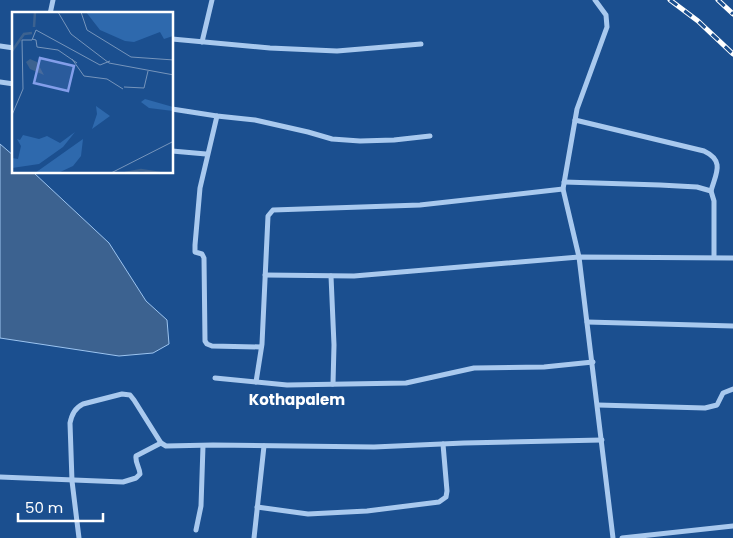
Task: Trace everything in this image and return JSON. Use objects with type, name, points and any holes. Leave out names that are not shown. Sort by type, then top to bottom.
[{"type":"street","points":[[202,42],[212,0]]},
{"type":"street","points":[[594,0],[606,15],[607,27],[577,109],[563,189],[579,257],[613,538]]},
{"type":"street","points":[[174,39],[337,51],[421,44]]},
{"type":"street","points":[[174,109],[255,120],[332,139],[360,141],[394,140],[430,136]]},
{"type":"street","points":[[217,116],[206,154],[200,188],[195,245],[195,252],[202,254],[204,258],[205,341],[212,346],[261,347]]},
{"type":"street","points":[[575,120],[696,149],[714,156],[717,168],[711,190],[714,201],[714,258]]},
{"type":"street","points":[[174,150],[206,154]]},
{"type":"street","points":[[564,182],[697,187],[711,190]]},
{"type":"street","points":[[256,382],[261,347],[268,216],[273,210],[420,205],[563,189]]},
{"type":"street","points":[[265,275],[354,276],[493,266],[579,257],[733,258]]},
{"type":"street","points":[[331,276],[334,345],[333,384]]},
{"type":"street","points":[[588,322],[733,326]]},
{"type":"street","points":[[215,378],[287,385],[406,383],[474,368],[544,367],[593,362]]},
{"type":"street","points":[[598,405],[706,408],[716,405],[723,393],[733,389]]},
{"type":"street","points":[[79,538],[72,481],[70,423],[72,414],[78,406],[83,404],[122,394],[130,395],[161,443],[166,446],[374,447],[602,440]]},
{"type":"street","points":[[0,477],[124,482],[136,478],[140,474],[140,468],[135,460],[136,456],[161,443]]},
{"type":"street","points":[[257,506],[308,514],[328,514],[439,502],[446,496],[447,492],[443,444]]},
{"type":"street","points":[[196,530],[201,506],[203,446]]},
{"type":"street","points":[[254,538],[264,446]]},
{"type":"street","points":[[622,538],[733,526]]},
{"type":"water","points":[[0,144],[12,154],[12,174],[35,174],[109,243],[146,301],[167,320],[169,344],[153,353],[119,356],[0,338]]},
{"type":"railway","points":[[670,0],[698,21],[733,54]]},
{"type":"railway","points":[[718,0],[733,14]]},
{"type":"district","name":"Kothapalem","points":[[297,400]]}]
